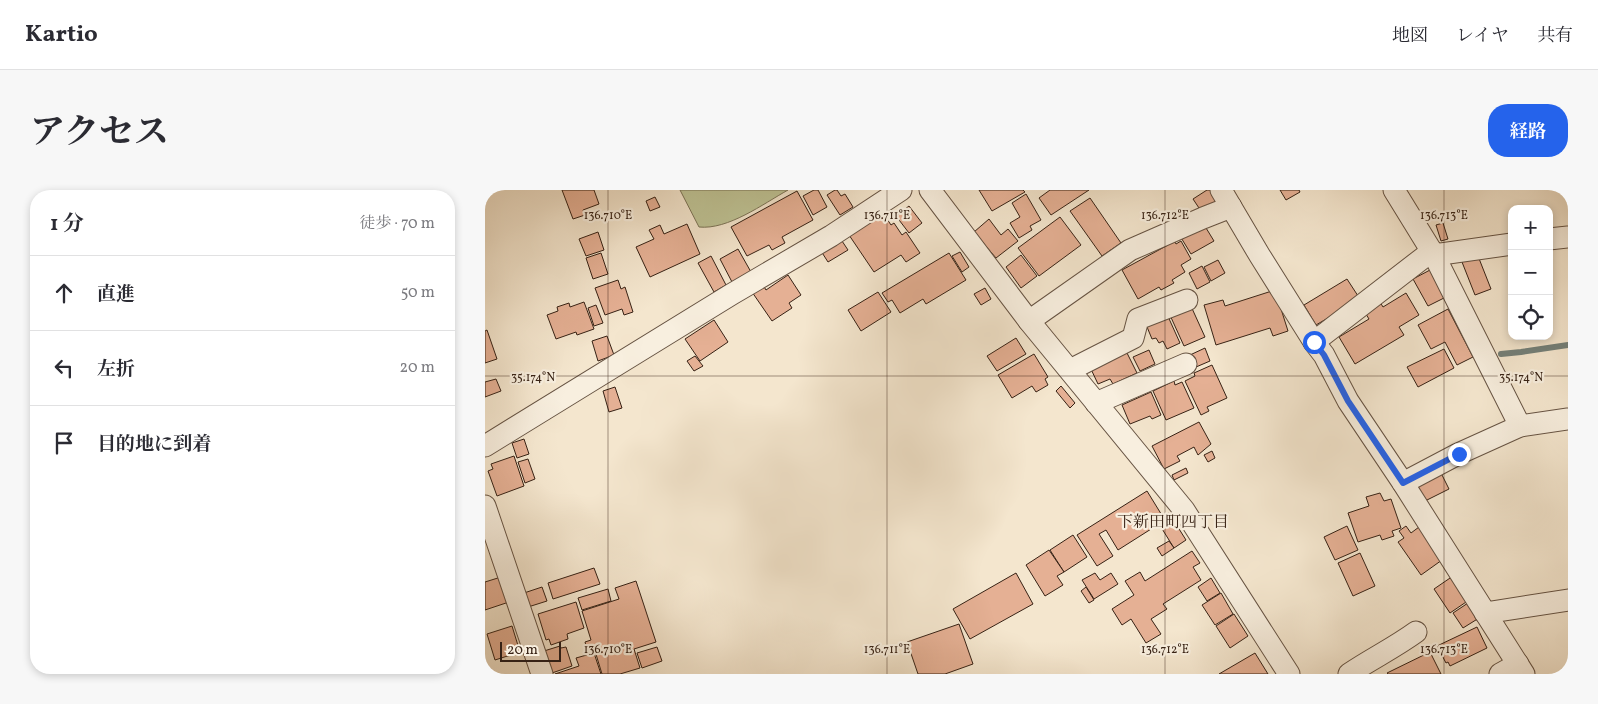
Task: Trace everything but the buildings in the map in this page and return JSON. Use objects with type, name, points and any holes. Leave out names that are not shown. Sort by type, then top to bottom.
[{"type":"street","points":[[485,446],[732,294],[831,236],[901,190]]},
{"type":"street","points":[[930,190],[1029,321],[1184,510],[1289,674]]},
{"type":"street","points":[[1394,190],[1433,253],[1520,426]]},
{"type":"street","points":[[1029,321],[1130,250],[1203,218],[1226,199],[1314,342],[1324,355],[1348,401],[1403,483],[1521,669],[1500,674]]},
{"type":"street","points":[[1553,239],[1568,237]]},
{"type":"street","points":[[1314,342],[1433,253],[1508,244]]},
{"type":"street","points":[[1070,370],[1133,338],[1138,318],[1187,300]]},
{"type":"street","points":[[1096,403],[1186,364]]},
{"type":"street","points":[[1403,483],[1459,454],[1520,426],[1568,419]]},
{"type":"street","points":[[485,506],[542,674]]},
{"type":"street","points":[[1485,613],[1568,600]]},
{"type":"street","points":[[1349,674],[1394,648],[1416,632]]},
{"type":"green space","points":[[680,190],[788,190],[757,209],[733,220],[710,227],[699,227]]},
{"type":"waterway","points":[[1501,354],[1568,345]]},
{"type":"district","name":"下新田町四丁目","points":[[1173,521]]},
{"type":"route","points":[[1314,342],[1324,355],[1348,401],[1403,483],[1459,454]]}]
